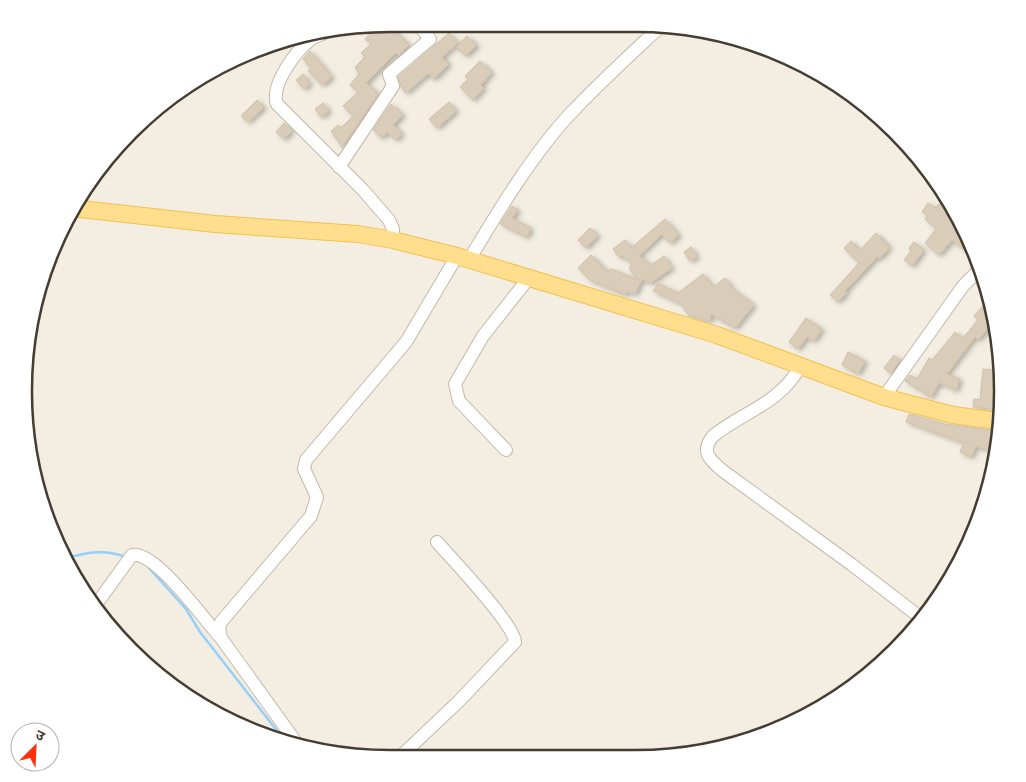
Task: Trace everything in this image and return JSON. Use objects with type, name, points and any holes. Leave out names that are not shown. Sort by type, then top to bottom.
[{"type":"main road","points":[[83,209],[215,224],[358,234],[393,240],[463,258],[717,335],[760,350],[800,368],[884,397],[953,415],[992,420]]},
{"type":"street","points":[[339,167],[393,86],[389,74],[430,39],[424,32]]},
{"type":"street","points":[[221,638],[220,622],[311,516],[317,496],[304,469],[306,460],[406,342],[463,258],[487,229],[549,140],[571,113],[654,33]]},
{"type":"street","points":[[307,43],[288,64],[277,87],[275,99],[277,104],[363,190],[389,220],[393,229],[393,240]]},
{"type":"street","points":[[884,397],[964,286],[974,276]]},
{"type":"street","points":[[506,450],[459,401],[455,384],[483,336],[528,278]]},
{"type":"street","points":[[800,368],[789,385],[777,396],[713,436],[708,442],[706,454],[709,460],[723,471],[851,564],[915,614]]},
{"type":"street","points":[[407,750],[459,701],[516,642],[515,637],[500,618],[437,542]]},
{"type":"street","points":[[100,599],[130,558],[142,555],[165,574],[221,638],[291,735]]},
{"type":"building","points":[[396,32],[409,45],[398,55],[396,53],[366,83],[378,94],[342,147],[331,131],[338,125],[341,128],[353,116],[343,106],[358,92],[350,85],[359,74],[355,67],[365,57],[361,53],[371,44],[365,39],[371,33]]},
{"type":"building","points":[[449,33],[458,43],[442,57],[449,64],[434,79],[428,74],[406,93],[401,87],[398,77]]},
{"type":"building","points":[[467,36],[477,45],[466,56],[456,47]]},
{"type":"building","points":[[310,51],[332,77],[322,85],[308,71],[311,69],[303,59]]},
{"type":"building","points":[[480,61],[492,72],[481,85],[484,88],[473,100],[460,87],[468,79],[465,76]]},
{"type":"building","points":[[303,74],[310,84],[304,89],[296,80]]},
{"type":"building","points":[[257,100],[264,107],[248,122],[241,116]]},
{"type":"building","points":[[449,102],[456,111],[437,128],[429,119]]},
{"type":"building","points":[[323,103],[329,111],[321,117],[315,109]]},
{"type":"building","points":[[391,104],[403,115],[393,125],[402,133],[396,140],[387,132],[382,138],[373,130]]},
{"type":"building","points":[[284,123],[292,131],[284,139],[276,132]]},
{"type":"building","points":[[928,203],[935,208],[940,203],[957,232],[963,249],[952,240],[939,255],[925,243],[936,229],[925,219],[928,216],[922,212]]},
{"type":"building","points":[[512,206],[518,210],[512,218],[531,228],[527,237],[500,224]]},
{"type":"building","points":[[665,219],[679,235],[670,243],[662,234],[639,256],[651,265],[664,256],[672,268],[650,283],[642,279],[635,294],[627,291],[626,295],[590,280],[578,268],[591,255],[608,272],[611,269],[639,280],[629,269],[632,264],[623,256],[620,258],[613,249],[625,240],[631,248]]},
{"type":"building","points":[[590,228],[598,235],[586,248],[578,240]]},
{"type":"building","points":[[876,233],[890,247],[879,259],[877,257],[845,291],[847,292],[838,302],[830,295],[859,263],[844,248],[851,241],[860,250]]},
{"type":"building","points":[[914,242],[924,250],[912,266],[904,260],[911,251],[909,248]]},
{"type":"building","points":[[691,247],[697,257],[690,261],[684,252]]},
{"type":"building","points":[[703,274],[713,287],[725,278],[732,288],[754,305],[735,328],[711,314],[710,321],[689,316],[681,304],[653,291],[658,283],[678,293]]},
{"type":"building","points":[[983,306],[988,328],[978,340],[975,337],[947,374],[960,379],[956,390],[939,383],[931,397],[905,381],[910,375],[917,379],[929,358],[932,360],[955,332],[963,338],[978,320],[974,316]]},
{"type":"building","points":[[806,318],[822,329],[814,341],[807,337],[798,349],[789,342]]},
{"type":"building","points":[[848,352],[865,361],[858,374],[842,365]]},
{"type":"building","points":[[894,355],[900,360],[891,373],[884,368]]},
{"type":"building","points":[[983,369],[993,370],[993,409],[973,407],[974,399],[980,400]]},
{"type":"building","points":[[909,414],[945,424],[991,430],[988,451],[976,446],[971,457],[960,452],[964,443],[906,422]]},
{"type":"waterway","points":[[73,556],[97,552],[119,554],[126,557]]},
{"type":"waterway","points":[[149,568],[186,609],[200,632],[277,730]]}]
